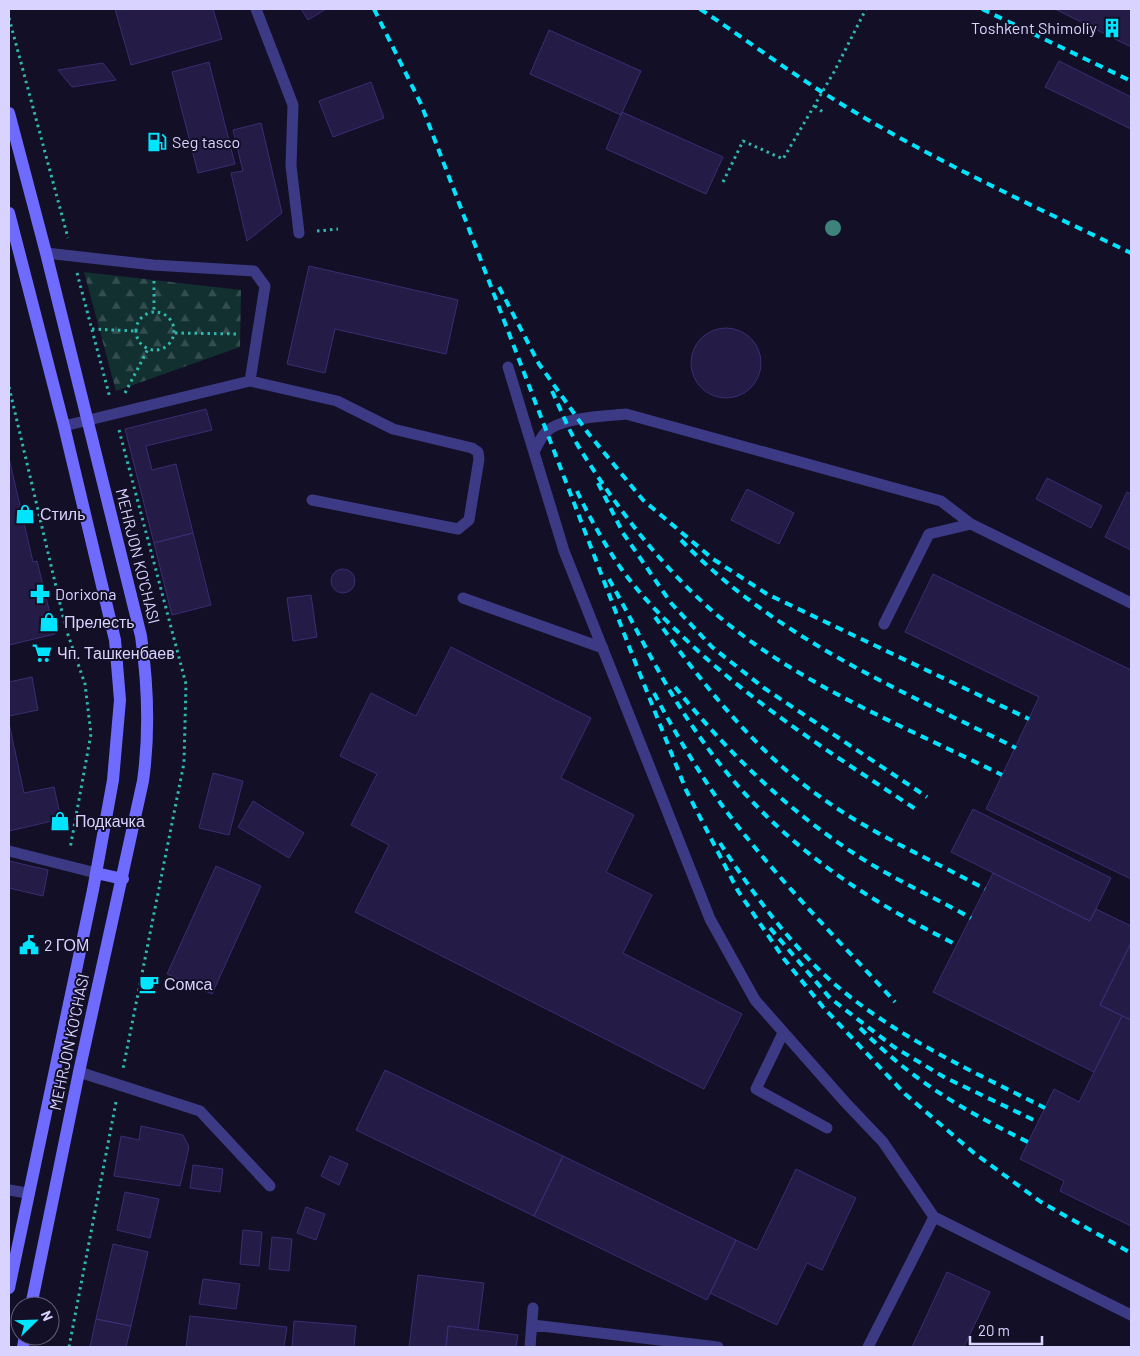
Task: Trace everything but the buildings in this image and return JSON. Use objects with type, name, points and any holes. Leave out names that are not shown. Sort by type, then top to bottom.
[{"type":"main road","name":"MEHRJON KO'CHASI","points":[[9,113],[46,253],[141,636],[147,677],[147,750],[143,781],[123,879],[79,1072],[33,1296]]},
{"type":"main road","name":"MEHRJON KO'CHASI","points":[[9,213],[64,426],[115,640],[120,680],[117,750],[96,873],[9,1288]]},
{"type":"main road","points":[[96,873],[123,879]]},
{"type":"lane","points":[[256,9],[293,105],[291,166],[298,233]]},
{"type":"lane","points":[[46,253],[154,265],[254,271],[265,286],[250,382]]},
{"type":"lane","points":[[508,367],[564,551],[710,919],[755,1000],[883,1142],[934,1217],[1131,1315]]},
{"type":"lane","points":[[64,426],[250,382],[338,401],[393,429],[472,448],[478,452],[480,459],[469,520],[458,528],[312,500]]},
{"type":"lane","points":[[534,452],[546,431],[578,418],[626,414],[941,502],[971,524],[1131,602]]},
{"type":"lane","points":[[884,624],[929,534],[971,524]]},
{"type":"lane","points":[[463,598],[603,648]]},
{"type":"lane","points":[[9,851],[96,873]]},
{"type":"lane","points":[[783,1033],[756,1089],[827,1128]]},
{"type":"lane","points":[[79,1072],[200,1111],[270,1186]]},
{"type":"lane","points":[[9,1190],[28,1193]]},
{"type":"lane","points":[[868,1347],[934,1217]]},
{"type":"lane","points":[[530,1347],[534,1308]]},
{"type":"lane","points":[[532,1325],[718,1347]]},
{"type":"path","points":[[723,182],[743,141],[783,159],[815,106],[866,9]]},
{"type":"path","points":[[9,18],[16,46]]},
{"type":"path","points":[[815,106],[824,113]]},
{"type":"path","points":[[154,265],[154,312]]},
{"type":"path","points":[[154,312],[169,317],[175,333],[172,341],[163,349],[148,349],[140,343],[136,331],[140,319],[154,312]]},
{"type":"path","points":[[92,330],[136,331]]},
{"type":"path","points":[[175,333],[257,334]]},
{"type":"path","points":[[114,413],[148,349]]},
{"type":"path","points":[[9,387],[66,629],[85,684],[91,734],[68,866]]},
{"type":"green space","points":[[84,272],[241,290],[240,347],[116,391]]},
{"type":"railway","points":[[374,9],[421,104],[686,790],[738,891],[784,959],[823,1007],[905,1094],[974,1153],[1041,1202],[1131,1253]]},
{"type":"railway","points":[[700,9],[791,72],[859,115],[974,177],[1131,253]]},
{"type":"railway","points":[[982,9],[1131,81]]},
{"type":"railway","points":[[499,287],[539,364],[588,433],[643,500],[713,559],[767,594],[1029,719]]},
{"type":"railway","points":[[552,391],[576,442],[612,497],[647,543],[706,606],[759,647],[792,669],[861,707],[1002,775]]},
{"type":"railway","points":[[598,483],[623,533],[671,603],[712,647],[764,688],[927,797]]},
{"type":"railway","points":[[577,491],[597,530],[620,567],[662,617],[705,657],[763,705],[917,810]]},
{"type":"railway","points":[[681,540],[717,574],[756,605],[797,633],[883,682],[1016,748]]},
{"type":"railway","points":[[609,579],[683,712],[722,766],[750,799],[811,856],[845,880],[880,903],[957,945]]},
{"type":"railway","points":[[655,617],[690,665],[730,714],[751,737],[796,778],[819,796],[859,822],[985,889]]},
{"type":"railway","points":[[675,687],[738,758],[784,801],[809,821],[874,866],[971,918]]},
{"type":"railway","points":[[654,693],[694,763],[741,830],[805,905],[895,1002]]},
{"type":"railway","points":[[720,843],[745,881],[774,919],[805,956],[838,987],[862,1006],[912,1039],[1045,1108]]},
{"type":"railway","points":[[770,928],[830,998],[894,1047],[944,1077],[1038,1122]]},
{"type":"railway","points":[[860,1028],[899,1064],[919,1079],[981,1118],[1028,1142]]},
{"type":"place","name":"Toshkent Shimoliy","points":[[1112,28]]},
{"type":"place","name":"Seg tasco","points":[[157,142]]},
{"type":"place","name":"Стиль","points":[[25,514]]},
{"type":"place","name":"Dorixona","points":[[40,594]]},
{"type":"place","name":"Прелесть","points":[[49,622]]},
{"type":"place","name":"Чп. Ташкенбаев","points":[[42,653]]},
{"type":"place","name":"Подкачка","points":[[60,821]]},
{"type":"place","name":"2 ГОМ","points":[[29,945]]},
{"type":"place","name":"Сомса","points":[[149,984]]}]
